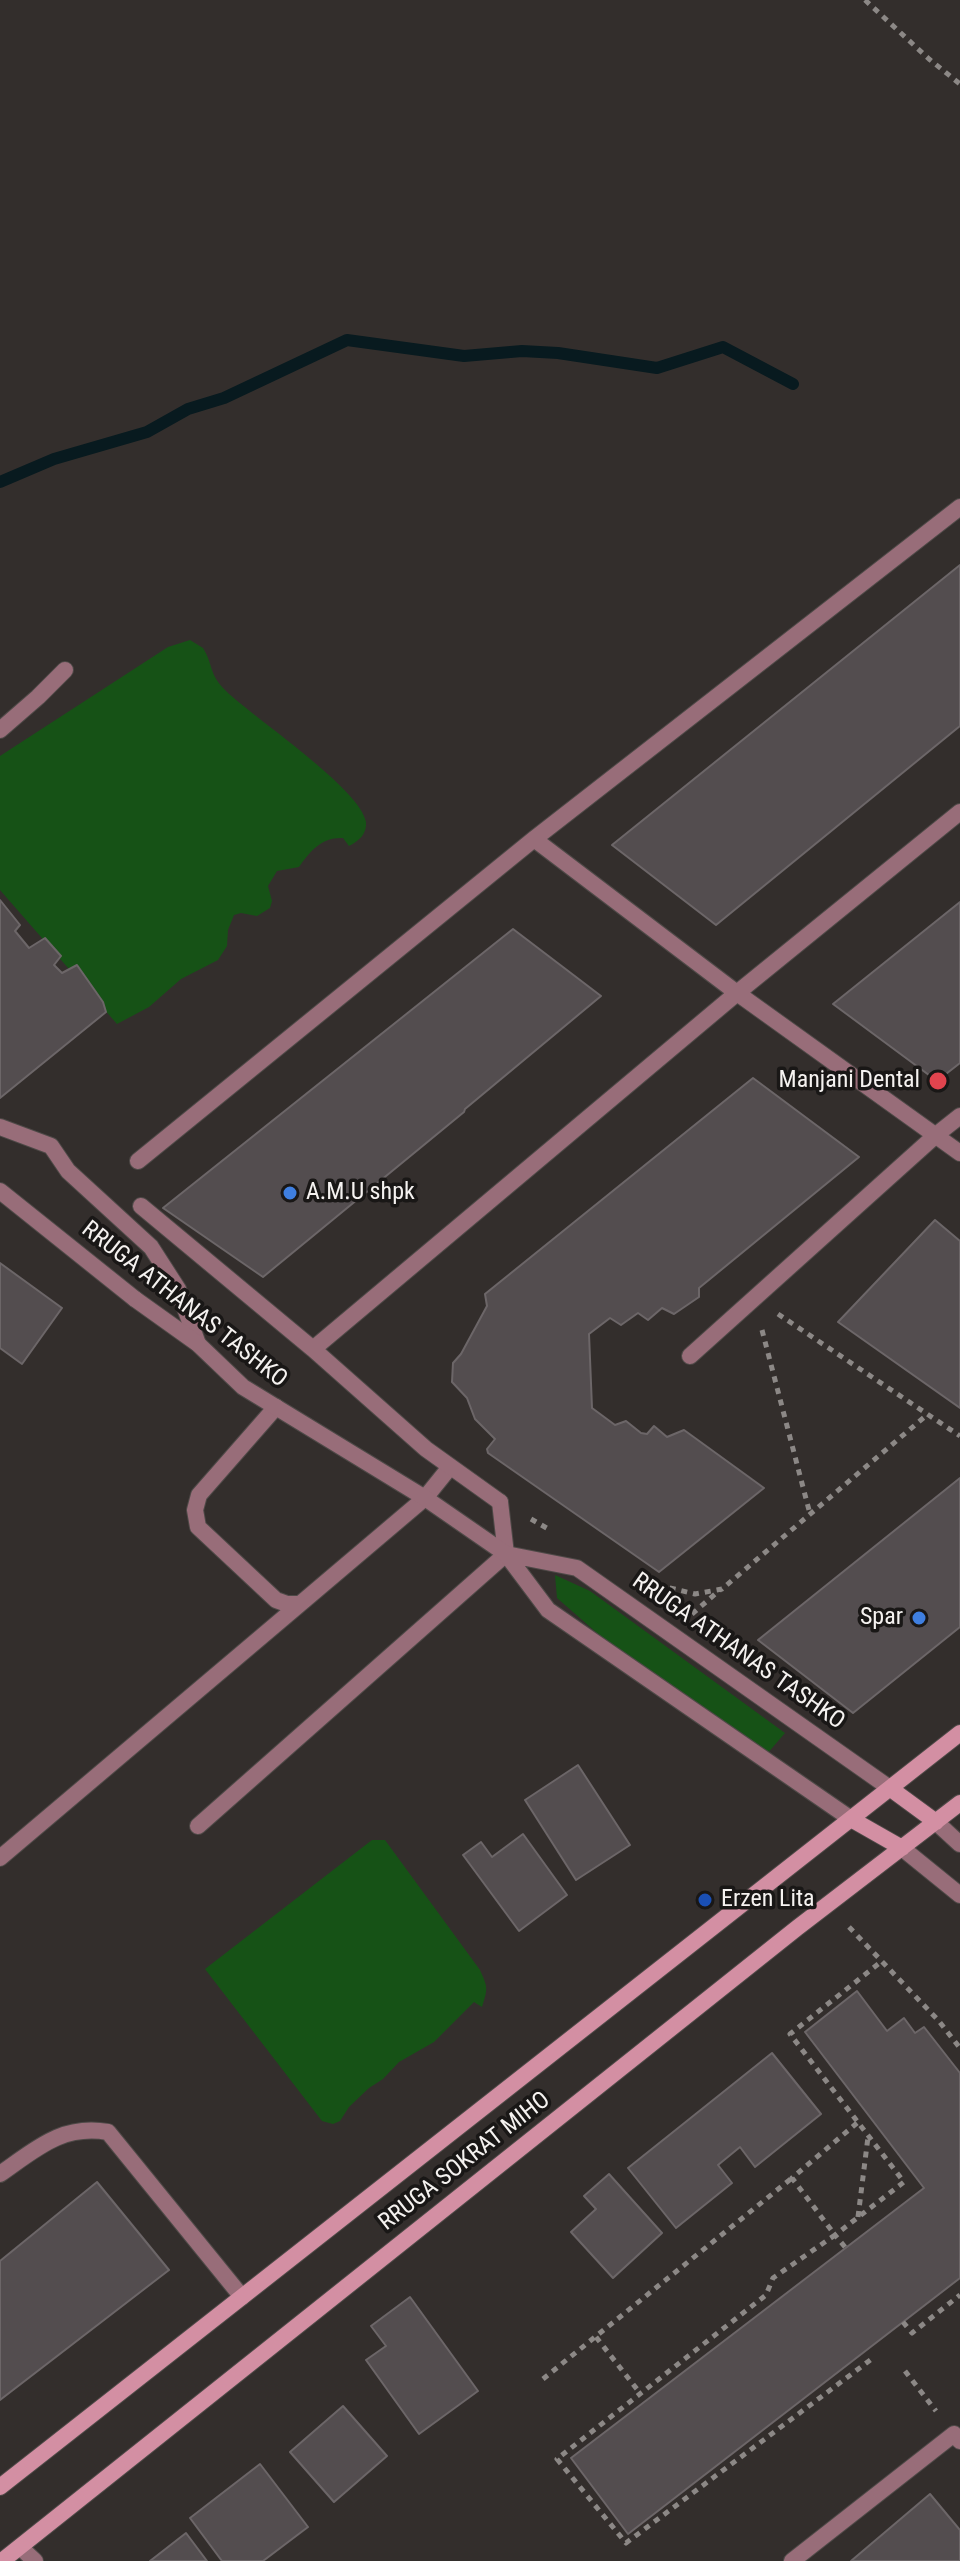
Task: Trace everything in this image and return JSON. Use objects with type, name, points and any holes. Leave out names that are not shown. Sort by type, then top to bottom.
[{"type":"main road","name":"RRUGA SOKRAT MIHO","points":[[0,2487],[960,1733]]},
{"type":"main road","points":[[891,1789],[936,1822]]},
{"type":"main road","name":"RRUGA SOKRAT MIHO","points":[[2,2561],[797,1928],[960,1803]]},
{"type":"main road","points":[[851,1819],[902,1848]]},
{"type":"main road","points":[[0,2544],[20,2547]]},
{"type":"street","points":[[138,1161],[534,839],[960,507]]},
{"type":"street","points":[[0,730],[65,670]]},
{"type":"street","points":[[313,1349],[737,993],[960,812]]},
{"type":"street","points":[[534,839],[737,993],[960,1153]]},
{"type":"street","points":[[690,1356],[960,1116]]},
{"type":"street","points":[[0,1127],[51,1146],[68,1171],[151,1247],[178,1289],[198,1344]]},
{"type":"street","name":"RRUGA ATHANAS TASHKO","points":[[0,1191],[135,1299],[198,1344],[243,1387],[425,1498],[506,1554],[548,1610],[851,1819]]},
{"type":"street","points":[[141,1206],[313,1349],[426,1449],[500,1502],[506,1554],[198,1826]]},
{"type":"street","points":[[276,1407],[199,1495],[195,1510],[198,1527],[276,1600],[300,1604]]},
{"type":"street","points":[[0,1858],[425,1498],[450,1467]]},
{"type":"street","name":"RRUGA ATHANAS TASHKO","points":[[506,1554],[577,1568],[891,1789]]},
{"type":"street","points":[[936,1822],[960,1844]]},
{"type":"street","points":[[902,1848],[960,1895]]},
{"type":"street","points":[[0,2174],[51,2138],[88,2128],[108,2132],[242,2297]]},
{"type":"street","points":[[792,2561],[957,2438]]},
{"type":"street","points":[[20,2547],[35,2561]]},
{"type":"path","points":[[865,0],[960,84]]},
{"type":"path","points":[[753,1298],[960,1436]]},
{"type":"path","points":[[753,1298],[810,1514]]},
{"type":"path","points":[[644,1580],[671,1590],[695,1594],[722,1589],[928,1414]]},
{"type":"path","points":[[500,1502],[559,1536]]},
{"type":"path","points":[[849,1927],[938,2020],[960,2048]]},
{"type":"path","points":[[873,2358],[626,2543],[557,2459],[766,2295],[773,2278],[904,2182],[790,2034],[882,1961]]},
{"type":"path","points":[[543,2379],[857,2123]]},
{"type":"path","points":[[858,2217],[868,2136]]},
{"type":"path","points":[[792,2178],[845,2247]]},
{"type":"path","points":[[903,2322],[912,2333],[960,2295]]},
{"type":"path","points":[[596,2337],[640,2393]]},
{"type":"path","points":[[905,2371],[957,2438]]},
{"type":"green space","points":[[190,640],[203,648],[216,679],[226,691],[346,791],[360,808],[366,826],[362,837],[349,846],[343,838],[329,840],[312,851],[299,867],[277,871],[268,886],[272,901],[270,908],[257,916],[234,915],[228,930],[227,946],[218,960],[181,979],[149,1007],[117,1024],[0,890],[0,756],[168,647]]},
{"type":"green space","points":[[555,1575],[590,1591],[785,1733],[761,1761],[605,1640],[557,1598]]},
{"type":"green space","points":[[372,1840],[385,1840],[480,1970],[486,1992],[482,2007],[474,2002],[434,2042],[399,2062],[349,2107],[340,2121],[333,2124],[322,2121],[205,1969]]},
{"type":"building","points":[[960,565],[960,726],[716,925],[612,845]]},
{"type":"building","points":[[0,900],[20,925],[15,931],[29,948],[45,938],[61,956],[54,965],[62,973],[77,965],[103,1002],[106,1012],[0,1098]]},
{"type":"building","points":[[960,902],[960,1063],[937,1081],[833,1004]]},
{"type":"building","points":[[513,929],[601,996],[263,1277],[163,1208]]},
{"type":"building","points":[[753,1078],[859,1157],[699,1288],[699,1297],[674,1314],[662,1308],[648,1320],[638,1313],[621,1325],[610,1318],[589,1334],[592,1408],[615,1425],[626,1421],[641,1433],[647,1434],[654,1426],[667,1437],[684,1430],[764,1488],[659,1572],[488,1453],[487,1449],[495,1439],[475,1419],[467,1398],[452,1382],[453,1363],[487,1306],[485,1294]]},
{"type":"building","points":[[935,1220],[960,1241],[960,1408],[838,1322]]},
{"type":"building","points":[[0,1263],[62,1308],[22,1364],[0,1348]]},
{"type":"building","points":[[960,1478],[960,1627],[853,1713],[758,1640]]},
{"type":"building","points":[[578,1765],[630,1845],[576,1880],[525,1800]]},
{"type":"building","points":[[523,1834],[567,1895],[519,1931],[463,1855],[481,1842],[492,1857]]},
{"type":"building","points":[[857,1991],[887,2031],[904,2018],[915,2033],[924,2027],[960,2073],[960,2278],[628,2534],[571,2458],[924,2188],[805,2032]]},
{"type":"building","points":[[772,2053],[821,2114],[755,2167],[740,2147],[718,2165],[732,2183],[676,2228],[628,2168]]},
{"type":"building","points":[[609,2174],[662,2233],[613,2278],[571,2232],[596,2209],[584,2196]]},
{"type":"building","points":[[97,2182],[169,2270],[0,2400],[0,2261]]},
{"type":"building","points":[[410,2297],[478,2391],[419,2434],[366,2360],[386,2346],[371,2326]]},
{"type":"building","points":[[343,2406],[387,2456],[334,2502],[290,2452]]},
{"type":"building","points":[[260,2464],[308,2527],[263,2561],[222,2561],[190,2518]]},
{"type":"building","points":[[930,2494],[960,2530],[960,2561],[851,2561]]},
{"type":"building","points":[[186,2533],[207,2561],[150,2561]]},
{"type":"waterway","points":[[0,482],[54,459],[147,432],[188,409],[224,398],[347,340],[464,356],[522,351],[558,353],[657,368],[723,347],[793,384]]},
{"type":"place","name":"Manjani Dental","points":[[938,1081]]},
{"type":"place","name":"A.M.U shpk","points":[[290,1193]]},
{"type":"place","name":"Spar","points":[[919,1618]]},
{"type":"place","name":"Erzen Lita","points":[[705,1900]]}]
